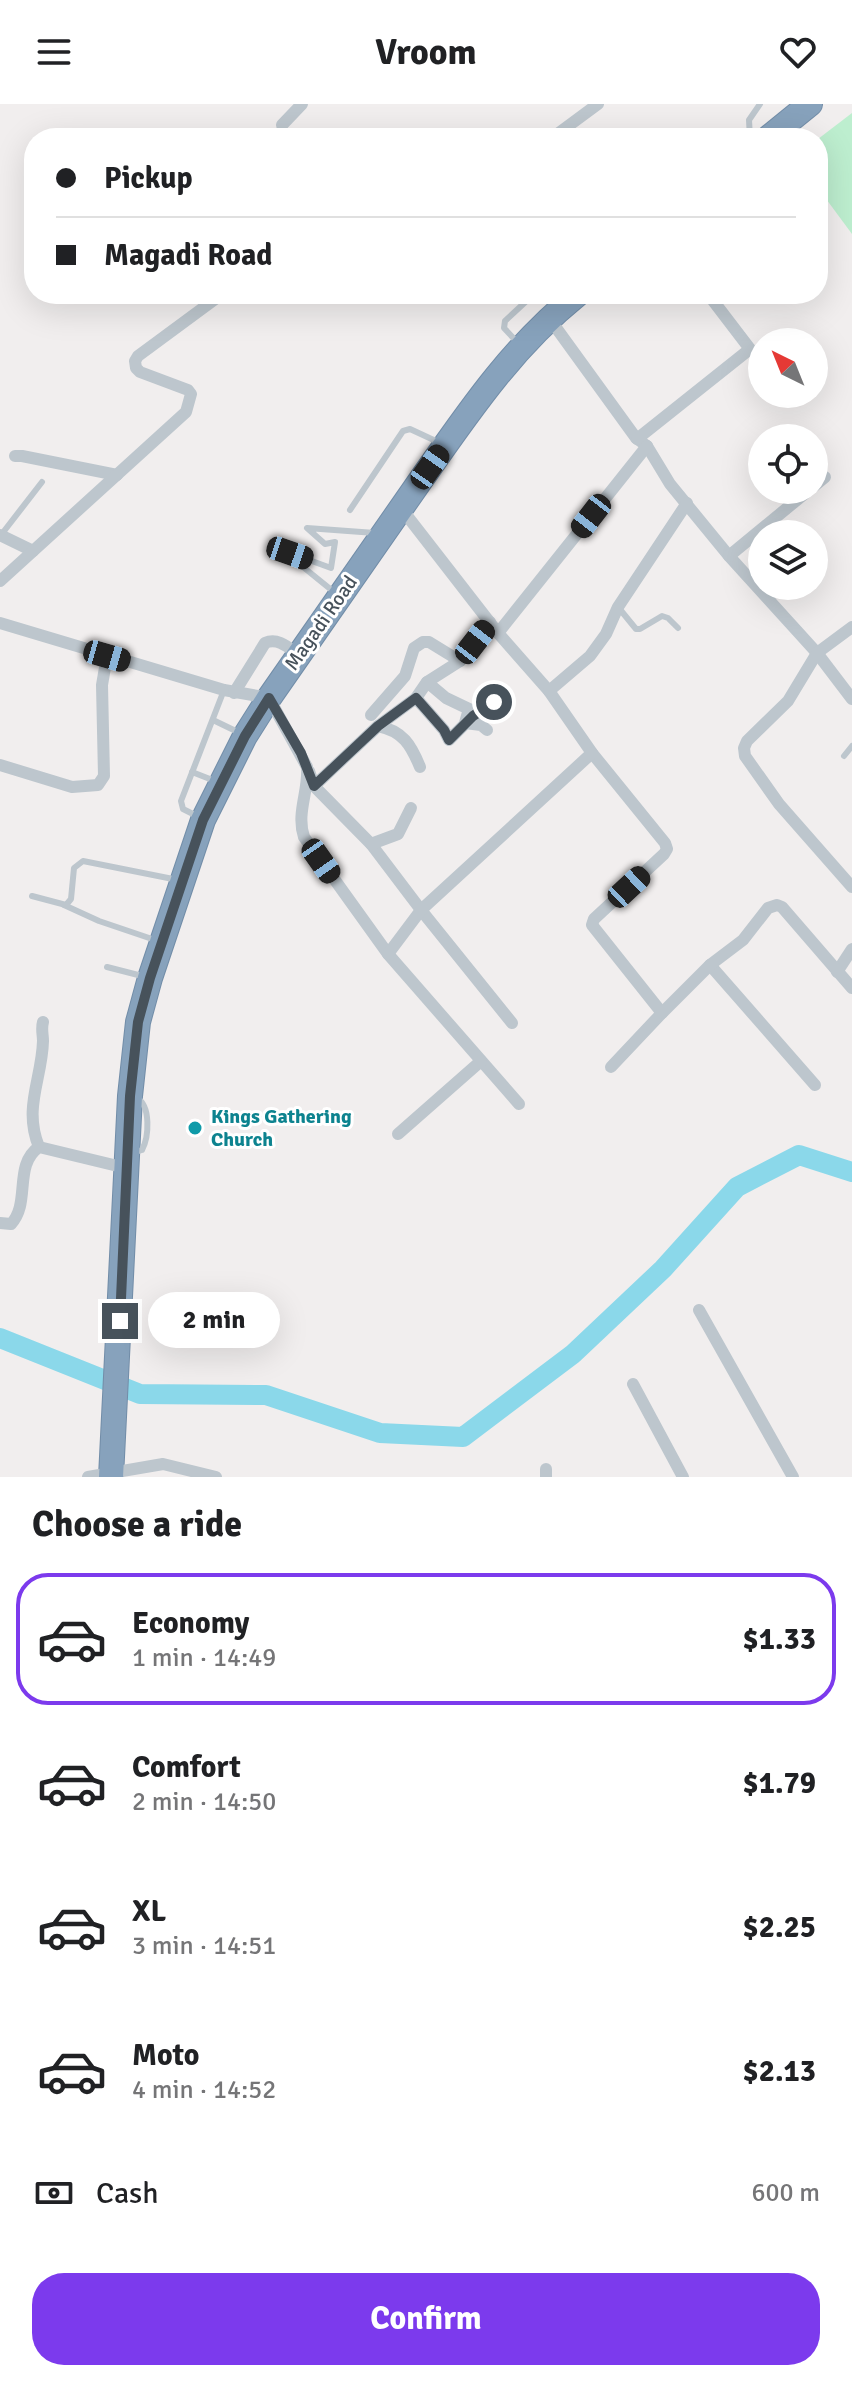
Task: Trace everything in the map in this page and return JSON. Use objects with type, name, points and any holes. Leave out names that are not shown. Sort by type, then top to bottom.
[{"type":"highway","points":[[780,128],[810,104]]},
{"type":"highway","name":"Magadi Road","points":[[104,1475],[114,1426],[130,1096],[138,1022],[203,820],[245,736],[269,698],[401,508],[521,346],[566,304]]},
{"type":"street","points":[[282,125],[302,104]]},
{"type":"street","points":[[566,128],[598,104]]},
{"type":"street","points":[[0,581],[186,412],[191,394],[188,390],[140,372],[135,361],[208,304]]},
{"type":"street","points":[[375,721],[460,661],[494,628],[642,443],[750,349],[716,304]]},
{"type":"street","points":[[549,318],[670,484],[729,556],[817,653],[852,698]]},
{"type":"street","points":[[15,456],[117,475]]},
{"type":"street","points":[[549,691],[590,656],[606,634],[618,607],[687,503]]},
{"type":"street","points":[[729,556],[792,504]]},
{"type":"street","points":[[401,508],[494,628],[549,691],[592,753],[665,843],[667,849],[664,854],[594,919],[592,925],[662,1013]]},
{"type":"street","points":[[0,535],[33,551]]},
{"type":"street","points":[[0,623],[229,692],[269,698],[307,767],[314,786],[371,844],[512,1023]]},
{"type":"street","points":[[852,627],[817,653],[788,701],[747,741],[744,748],[745,756],[779,804],[852,887]]},
{"type":"street","points":[[229,692],[265,643],[271,640],[278,642],[299,655]]},
{"type":"street","points":[[314,786],[375,721],[405,676],[414,648],[429,642],[460,661]]},
{"type":"street","points":[[0,765],[72,787],[98,785],[104,776],[102,685],[107,656]]},
{"type":"street","points":[[405,676],[421,689],[469,709],[465,723]]},
{"type":"street","points":[[421,689],[449,740],[465,723],[494,702]]},
{"type":"street","points":[[375,721],[393,729],[408,743],[420,767]]},
{"type":"street","points":[[465,723],[481,725],[487,730]]},
{"type":"street","points":[[388,954],[421,910],[592,753]]},
{"type":"street","points":[[307,767],[301,815],[304,837],[388,954],[519,1104]]},
{"type":"street","points":[[371,844],[398,834],[411,808]]},
{"type":"street","points":[[611,1067],[710,965],[743,940],[768,908],[777,905],[852,988]]},
{"type":"street","points":[[837,972],[852,949]]},
{"type":"street","points":[[710,965],[815,1085]]},
{"type":"street","points":[[39,1147],[33,1132],[32,1105],[43,1042],[43,1022]]},
{"type":"street","points":[[398,1134],[481,1061]]},
{"type":"street","points":[[0,1223],[11,1224],[18,1217],[25,1165],[30,1153],[39,1147],[127,1161]]},
{"type":"street","points":[[699,1310],[793,1477]]},
{"type":"street","points":[[633,1384],[683,1477]]},
{"type":"street","points":[[104,1475],[163,1464],[216,1477]]},
{"type":"lane","points":[[749,128],[749,120],[760,104]]},
{"type":"lane","points":[[521,346],[504,328],[505,321],[523,304]]},
{"type":"lane","points":[[350,510],[403,431],[410,429],[445,446]]},
{"type":"lane","points":[[0,535],[42,482]]},
{"type":"lane","points":[[340,597],[292,558],[290,553],[331,568],[335,542],[325,544],[307,528],[384,533]]},
{"type":"lane","points":[[618,607],[636,629],[662,616],[678,628]]},
{"type":"lane","points":[[203,820],[181,805],[213,720],[229,692]]},
{"type":"lane","points":[[213,720],[245,736]]},
{"type":"lane","points":[[844,756],[852,746]]},
{"type":"lane","points":[[192,772],[221,783]]},
{"type":"lane","points":[[64,905],[71,899],[74,868],[83,861],[181,881]]},
{"type":"lane","points":[[32,896],[64,905],[162,943]]},
{"type":"lane","points":[[107,967],[150,978]]},
{"type":"green space","points":[[852,113],[852,234],[828,202],[828,131]]},
{"type":"waterway","points":[[0,1338],[140,1394],[266,1395],[380,1433],[463,1437],[573,1354],[663,1269],[737,1187],[799,1155],[852,1172]]},
{"type":"place","name":"Kings Gathering Church","points":[[195,1128]]},
{"type":"route","points":[[120,1321],[130,1096],[138,1022],[203,820],[245,736],[269,698],[301,753],[314,786],[378,726],[416,698],[449,740],[473,716],[494,702]]}]
